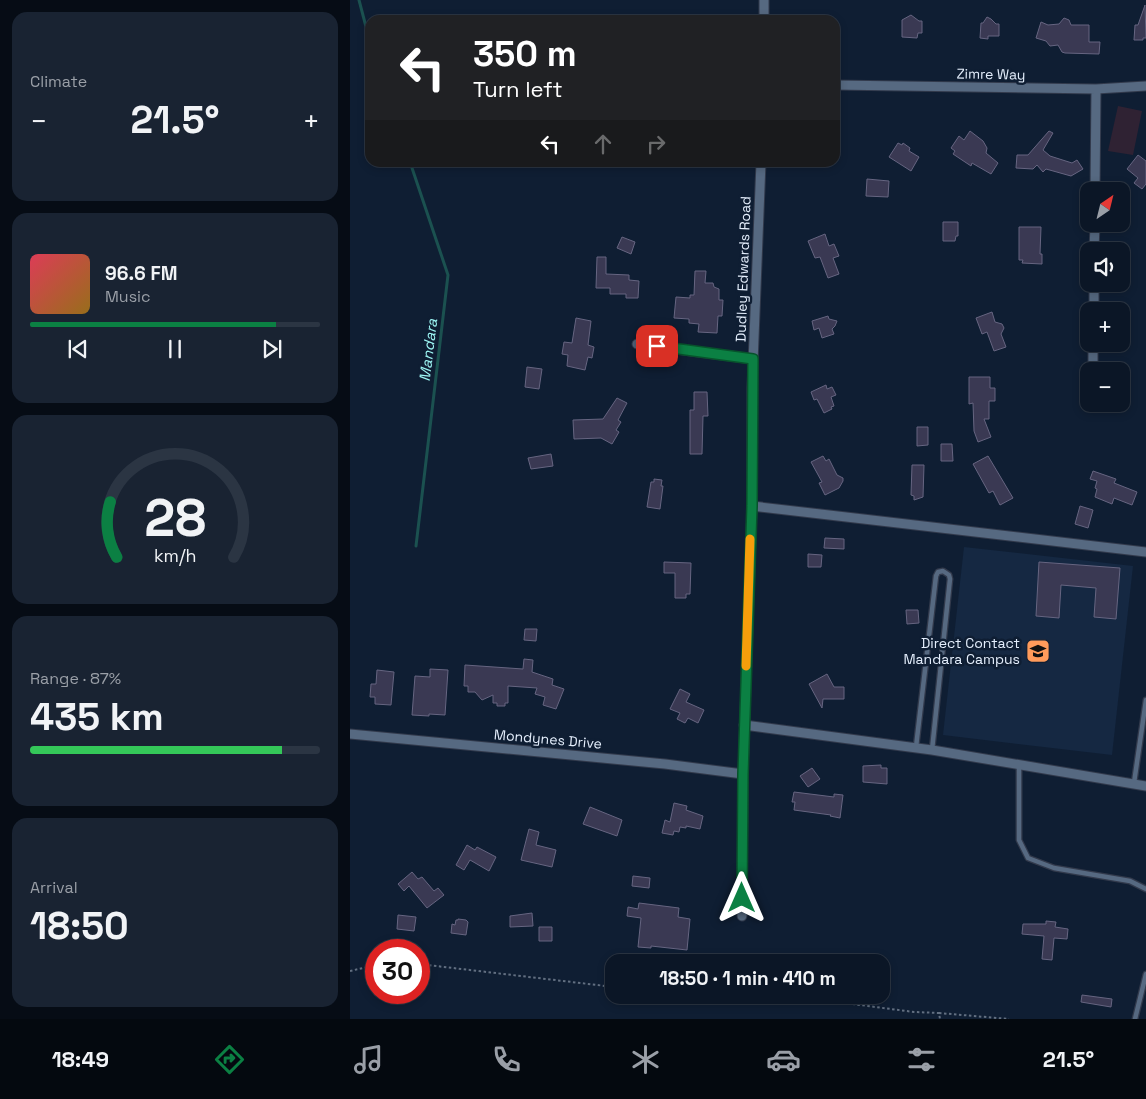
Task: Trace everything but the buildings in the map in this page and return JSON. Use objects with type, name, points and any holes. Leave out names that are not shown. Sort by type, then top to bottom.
[{"type":"street","points":[[764,0],[764,15]]},
{"type":"street","name":"Zimre Way","points":[[840,85],[1096,89],[1146,86]]},
{"type":"street","points":[[1095,182],[1096,89]]},
{"type":"street","name":"Dudley Edwards Road","points":[[742,916],[744,725],[752,506],[753,359],[761,167]]},
{"type":"street","points":[[637,344],[753,359]]},
{"type":"street","points":[[752,506],[1146,552]]},
{"type":"street","points":[[744,725],[916,747],[1146,786]]},
{"type":"street","name":"Mondynes Drive","points":[[350,734],[656,763],[743,774]]},
{"type":"lane","points":[[916,747],[936,576],[938,572],[943,571],[949,575],[950,579],[932,750]]},
{"type":"lane","points":[[1134,783],[1146,700]]},
{"type":"lane","points":[[1018,764],[1019,840],[1028,858],[1054,868],[1130,881],[1146,889]]},
{"type":"lane","points":[[1135,1019],[1146,974]]},
{"type":"path","points":[[430,965],[605,986]]},
{"type":"path","points":[[350,971],[365,968]]},
{"type":"path","points":[[852,1004],[914,1012],[1009,1019]]},
{"type":"path","points":[[939,1013],[940,1019]]},
{"type":"shaded area","points":[[1118,106],[1142,111],[1133,155],[1108,151]]},
{"type":"shaded area","name":"Direct Contact Mandara Campus","points":[[964,547],[1133,566],[1112,755],[943,735]]},
{"type":"waterway","name":"Mandara","points":[[359,0],[365,23]]},
{"type":"waterway","name":"Mandara","points":[[412,167],[448,275],[416,546]]},
{"type":"slow traffic","points":[[746,666],[750,539]]},
{"type":"place","name":"Direct Contact Mandara Campus","points":[[1038,651]]},
{"type":"route","points":[[657,346],[753,359],[752,506],[749,550],[743,774],[742,898]]}]
